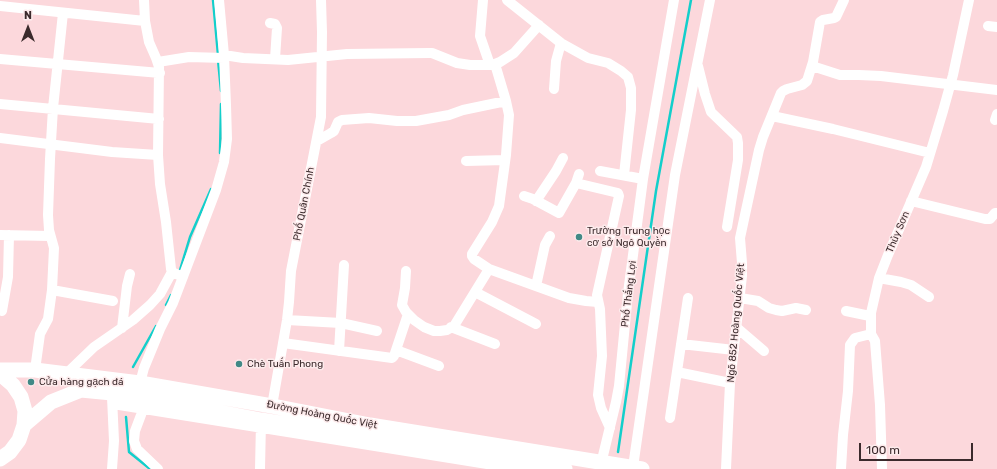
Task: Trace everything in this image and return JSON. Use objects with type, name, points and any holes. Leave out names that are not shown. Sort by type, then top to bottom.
[{"type":"highway","name":"Đường Hoàng Quốc Việt","points":[[0,370],[35,370],[140,383],[601,465],[638,468]]},
{"type":"highway","points":[[0,374],[13,385],[21,397],[25,411],[24,425],[19,440],[10,452],[0,459]]},
{"type":"highway","name":"Đường Hoàng Quốc Việt","points":[[24,425],[52,402],[81,390],[144,404],[523,467],[565,469]]},
{"type":"street","points":[[144,0],[145,21],[149,42],[158,62],[160,73],[158,155],[160,184],[170,260],[178,275]]},
{"type":"street","points":[[140,383],[144,368],[160,329],[173,304],[178,275],[216,190],[224,162],[227,139],[226,105],[221,57],[219,0]]},
{"type":"street","name":"Phố Quân Chính","points":[[272,406],[290,302],[291,271],[321,117],[321,0]]},
{"type":"street","points":[[483,0],[480,36],[506,100],[509,115],[506,160],[499,206],[492,222],[472,254],[474,259],[489,269],[569,298],[598,302]]},
{"type":"street","points":[[508,0],[562,43],[588,58],[608,63],[628,77],[631,88],[631,110],[624,175]]},
{"type":"street","name":"Phố Thắng Lợi","points":[[601,465],[619,386],[628,292],[643,179],[674,0]]},
{"type":"street","points":[[638,468],[675,175],[710,0]]},
{"type":"street","name":"Ngõ 852 Hoàng Quốc Việt","points":[[726,469],[730,382],[740,298],[742,263],[740,234],[759,150],[782,93],[787,89],[802,85],[807,81],[813,62],[820,22],[836,17],[844,0]]},
{"type":"street","name":"Thủy Sơn","points":[[882,469],[880,405],[875,341],[871,334],[870,316],[879,278],[926,167],[950,84],[969,0]]},
{"type":"street","points":[[0,6],[145,21]]},
{"type":"street","points":[[35,370],[40,334],[48,319],[52,290],[54,248],[50,236],[48,215],[50,143],[63,13]]},
{"type":"street","points":[[270,23],[275,24],[277,28],[275,60]]},
{"type":"street","points":[[158,62],[188,57],[288,60],[347,54],[432,53],[458,63],[470,65],[493,65],[514,53],[538,24]]},
{"type":"street","points":[[554,89],[556,61],[562,43]]},
{"type":"street","points":[[0,59],[160,73]]},
{"type":"street","points":[[697,62],[711,112],[737,137],[738,160],[727,227]]},
{"type":"street","points":[[812,66],[840,75],[881,76],[997,90]]},
{"type":"street","points":[[316,141],[334,131],[338,122],[342,120],[369,118],[416,121],[449,115],[463,110],[506,100]]},
{"type":"street","points":[[0,104],[159,119]]},
{"type":"street","points":[[772,116],[833,129],[930,153]]},
{"type":"street","points":[[0,138],[50,143],[112,152],[158,155]]},
{"type":"street","points":[[536,201],[564,158]]},
{"type":"street","points":[[466,161],[506,160]]},
{"type":"street","points":[[600,171],[643,179]]},
{"type":"street","points":[[524,196],[559,213],[578,178],[618,193],[619,196],[597,295],[600,309],[602,356],[598,395],[601,408],[610,428]]},
{"type":"street","points":[[911,201],[985,219],[990,219],[995,213],[997,213]]},
{"type":"street","points":[[2,311],[8,277],[4,235],[50,236]]},
{"type":"street","points":[[536,286],[545,246],[550,236]]},
{"type":"street","points":[[339,351],[344,265]]},
{"type":"street","points":[[406,271],[402,305],[408,314],[424,327],[434,331],[447,330],[454,326],[489,269]]},
{"type":"street","points":[[122,328],[127,286],[130,274]]},
{"type":"street","points":[[67,373],[94,347],[133,320],[178,275]]},
{"type":"street","points":[[879,278],[911,285],[929,297]]},
{"type":"street","points":[[52,290],[113,301]]},
{"type":"street","points":[[475,292],[536,324]]},
{"type":"street","points":[[670,418],[688,298]]},
{"type":"street","points":[[740,298],[758,301],[769,308],[776,310],[782,311],[796,308],[806,310]]},
{"type":"street","points":[[846,311],[870,316]]},
{"type":"street","points":[[283,343],[392,358],[408,314]]},
{"type":"street","points":[[287,320],[341,323],[377,330]]},
{"type":"street","points":[[451,327],[495,344]]},
{"type":"street","points":[[736,327],[764,351]]},
{"type":"street","points":[[841,469],[848,391],[850,345],[855,338],[871,334]]},
{"type":"street","points":[[681,344],[734,350]]},
{"type":"street","points":[[396,350],[439,366]]},
{"type":"street","points":[[677,372],[730,382]]},
{"type":"street","points":[[112,398],[114,441],[112,469]]},
{"type":"street","points":[[144,404],[135,431],[134,441],[137,450],[158,469]]},
{"type":"street","points":[[260,469],[261,424]]},
{"type":"waterway","points":[[213,0],[218,55]]},
{"type":"waterway","points":[[618,452],[656,191],[691,0]]},
{"type":"waterway","points":[[218,60],[221,91]]},
{"type":"waterway","points":[[220,153],[221,104]]},
{"type":"waterway","points":[[180,270],[190,237],[211,189]]},
{"type":"waterway","points":[[166,305],[171,295]]},
{"type":"waterway","points":[[133,367],[156,326]]},
{"type":"waterway","points":[[126,417],[129,452],[150,469]]},
{"type":"place","name":"Trường Trung học cơ sở Ngô Quyền","points":[[579,237]]},
{"type":"place","name":"Chè Tuấn Phong","points":[[239,364]]},
{"type":"place","name":"Cửa hàng gạch đá","points":[[31,382]]}]
